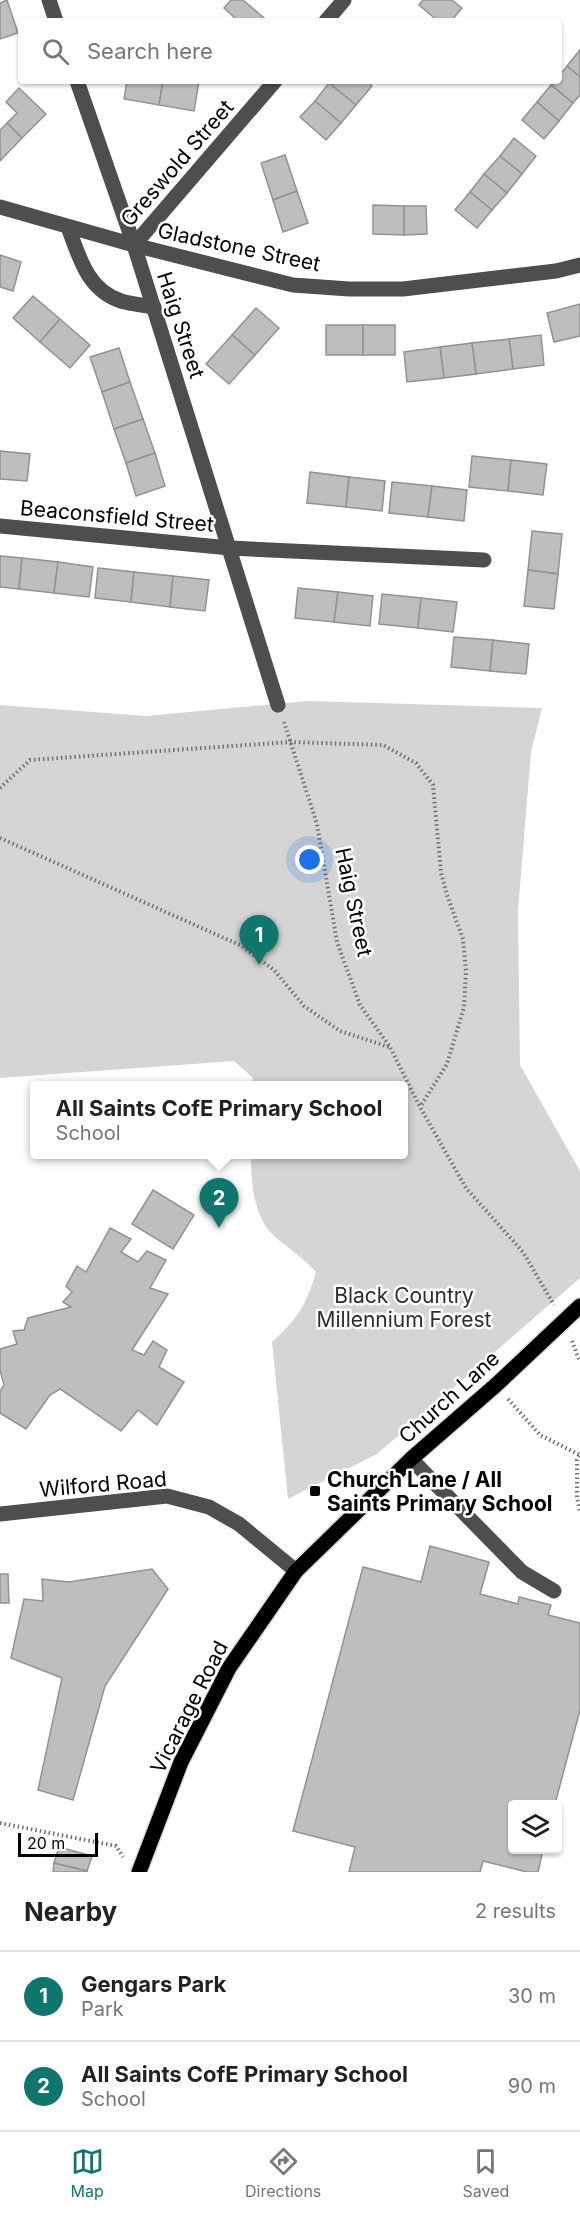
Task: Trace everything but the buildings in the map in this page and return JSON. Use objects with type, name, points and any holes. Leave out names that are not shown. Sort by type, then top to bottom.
[{"type":"main road","name":"Church Lane","points":[[296,1571],[411,1459],[496,1385],[580,1306]]},
{"type":"main road","name":"Vicarage Road","points":[[133,1868],[180,1762],[229,1668],[296,1571]]},
{"type":"street","points":[[49,0],[55,18]]},
{"type":"street","points":[[329,18],[344,0]]},
{"type":"street","name":"Haig Street","points":[[78,84],[154,307],[278,705]]},
{"type":"street","name":"Greswold Street","points":[[134,245],[272,84]]},
{"type":"street","name":"Gladstone Street","points":[[0,207],[134,245],[293,285],[349,289],[403,289],[556,271],[580,265]]},
{"type":"street","points":[[68,227],[85,273],[99,289],[119,300],[154,307]]},
{"type":"street","name":"Beaconsfield Street","points":[[0,526],[230,548]]},
{"type":"street","points":[[230,548],[484,560]]},
{"type":"street","points":[[411,1459],[522,1572],[554,1591]]},
{"type":"street","name":"Wilford Road","points":[[0,1514],[167,1496],[209,1507],[239,1524],[296,1571]]},
{"type":"path","name":"Haig Street","points":[[278,705],[317,824],[337,942],[360,1005],[390,1047],[407,1081]]},
{"type":"path","points":[[0,788],[30,760],[291,742],[383,745],[416,763],[433,785],[441,873],[463,939],[466,972],[464,1007],[447,1064],[420,1107]]},
{"type":"path","points":[[0,838],[242,946],[274,970],[304,1006],[340,1031],[390,1047]]},
{"type":"path","name":"Haig Street","points":[[408,1083],[466,1188],[523,1252],[564,1322]]},
{"type":"path","points":[[496,1385],[540,1435],[580,1455],[577,1460],[577,1497],[580,1512]]},
{"type":"path","points":[[0,1823],[117,1846],[133,1868]]},
{"type":"green space","name":"Black Country Millennium Forest","points":[[308,701],[542,708],[531,752],[518,911],[520,1065],[580,1171],[580,1278],[377,1454],[288,1499],[272,1342],[300,1311],[309,1294],[316,1272],[276,1238],[262,1221],[255,1200],[251,1159],[408,1159],[408,1081],[253,1081],[253,1078],[234,1061],[0,1078],[0,705],[146,716]]},
{"type":"place","name":"Gengars Park","points":[[259,965]]},
{"type":"place","name":"All Saints CofE Primary School","points":[[219,1228]]},
{"type":"place","name":"Church Lane / All Saints Primary School","points":[[315,1491]]}]
